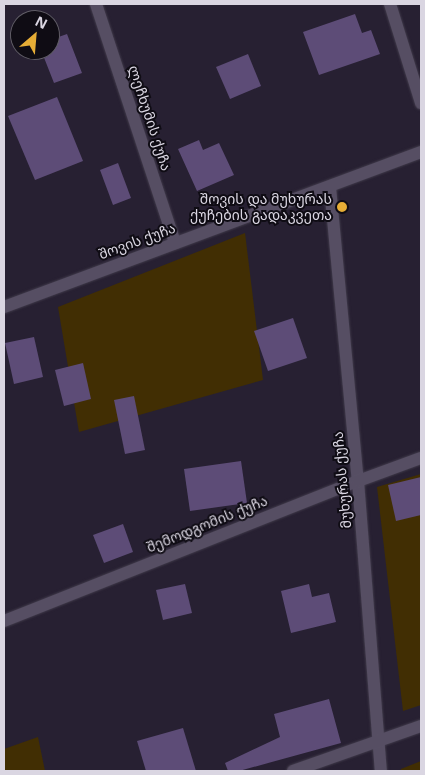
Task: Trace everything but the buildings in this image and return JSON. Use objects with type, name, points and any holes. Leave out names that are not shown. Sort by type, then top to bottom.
[{"type":"street","name":"ლეჩხუმის ქუჩა","points":[[96,4],[175,243]]},
{"type":"street","points":[[390,4],[421,104]]},
{"type":"street","name":"შოვის ქუჩა","points":[[4,306],[421,152]]},
{"type":"street","name":"მუხურას ქუჩა","points":[[330,187],[358,481],[380,771]]},
{"type":"street","name":"შემოდგომის ქუჩა","points":[[4,620],[421,458]]},
{"type":"street","points":[[293,771],[421,726]]},
{"type":"shaded area","points":[[245,233],[263,380],[79,432],[58,307]]},
{"type":"shaded area","points":[[421,474],[421,705],[403,711],[377,487]]},
{"type":"shaded area","points":[[38,737],[45,771],[4,771],[4,749]]},
{"type":"shaded area","points":[[421,761],[421,771],[401,771],[401,769]]},
{"type":"place","name":"შოვის და მუხურას ქუჩების გადაკვეთა","points":[[342,207]]}]
